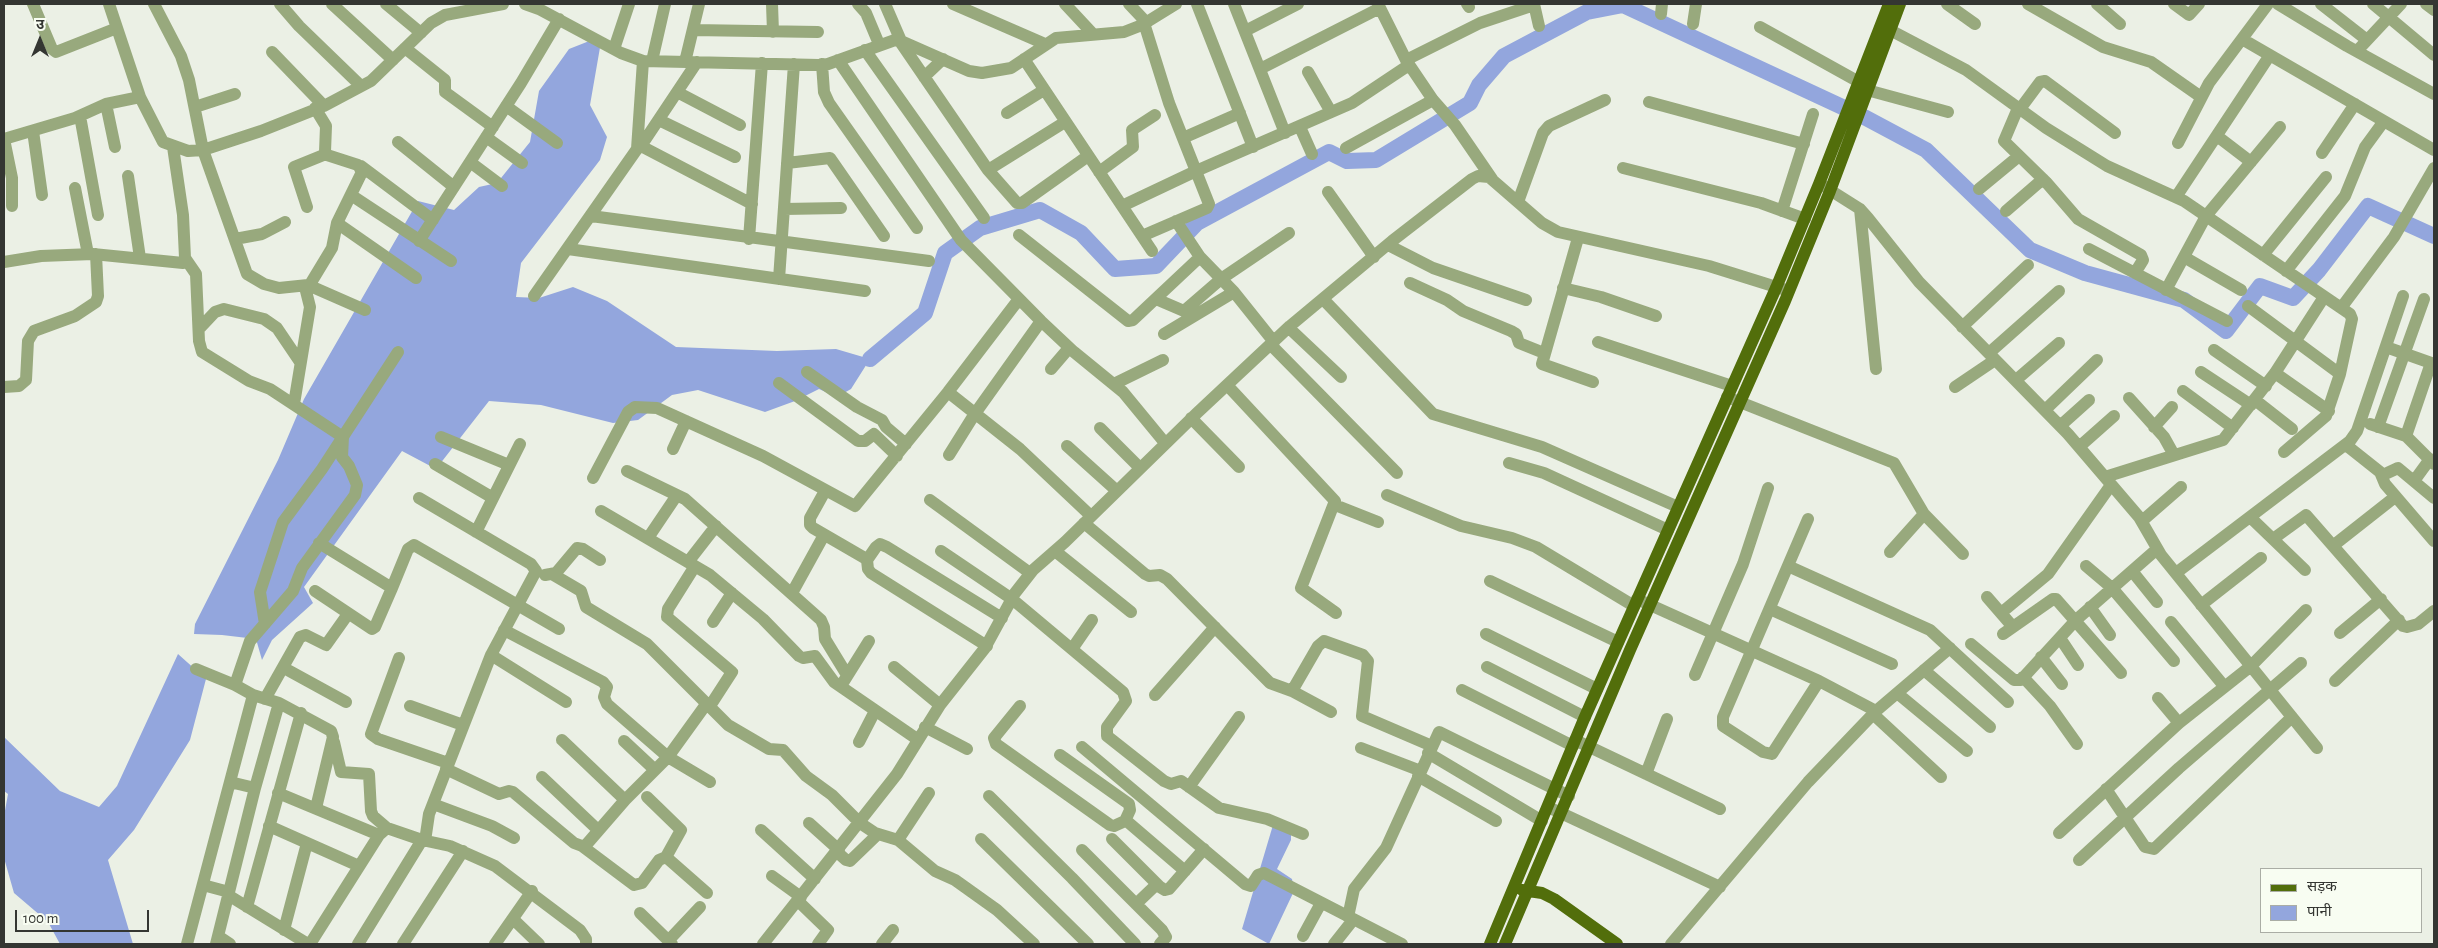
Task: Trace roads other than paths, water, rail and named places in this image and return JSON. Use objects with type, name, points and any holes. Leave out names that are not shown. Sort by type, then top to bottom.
[{"type":"main road","points":[[1505,944],[1650,605],[1789,291],[1825,187],[1861,92],[1889,4]]},
{"type":"main road","points":[[1861,92],[1900,4]]},
{"type":"main road","points":[[1490,944],[1597,689],[1776,288],[1804,219],[1825,187]]},
{"type":"main road","points":[[1746,355],[1758,361]]},
{"type":"main road","points":[[1514,888],[1542,893],[1554,899],[1616,944]]},
{"type":"street","points":[[33,4],[52,49],[56,52],[117,28]]},
{"type":"street","points":[[109,4],[140,98],[163,142],[188,151],[203,150],[262,131],[319,107],[371,81],[450,7],[503,4]]},
{"type":"street","points":[[154,4],[181,56],[192,87],[203,150],[245,271],[253,278],[280,288],[308,285],[365,310]]},
{"type":"street","points":[[280,4],[299,26],[361,86]]},
{"type":"street","points":[[332,4],[393,60]]},
{"type":"street","points":[[386,4],[421,33]]},
{"type":"street","points":[[614,49],[629,4]]},
{"type":"street","points":[[640,145],[648,61],[665,4]]},
{"type":"street","points":[[534,296],[633,158],[677,92],[691,62],[693,30],[699,4]]},
{"type":"street","points":[[772,4],[773,32]]},
{"type":"street","points":[[858,4],[866,13],[879,44]]},
{"type":"street","points":[[885,4],[900,41],[924,77],[988,170],[1019,204],[1088,156]]},
{"type":"street","points":[[953,4],[1045,44]]},
{"type":"street","points":[[1065,4],[1092,34]]},
{"type":"street","points":[[1129,4],[1145,23],[1169,103],[1196,170],[1208,206],[1142,236]]},
{"type":"street","points":[[532,5],[614,49],[648,61],[822,64],[838,60],[879,44],[900,41],[969,70],[982,73],[1012,68],[1045,44],[1065,35],[1124,32],[1145,23],[1176,4]]},
{"type":"street","points":[[1197,4],[1253,147]]},
{"type":"street","points":[[1234,4],[1285,133]]},
{"type":"street","points":[[1245,31],[1298,4]]},
{"type":"street","points":[[1122,206],[1196,170],[1300,127],[1357,100],[1407,62],[1480,23],[1534,4],[1539,26]]},
{"type":"street","points":[[1693,24],[1696,4]]},
{"type":"street","points":[[1947,4],[1975,24]]},
{"type":"street","points":[[2028,4],[2104,47],[2150,62],[2202,97]]},
{"type":"street","points":[[2097,4],[2120,24]]},
{"type":"street","points":[[2174,4],[2189,15],[2199,4]]},
{"type":"street","points":[[2178,143],[2209,83],[2268,4]]},
{"type":"street","points":[[2278,4],[2434,94]]},
{"type":"street","points":[[2321,4],[2367,40]]},
{"type":"street","points":[[2374,4],[2434,55]]},
{"type":"street","points":[[2357,51],[2401,4]]},
{"type":"street","points":[[2426,4],[2434,10]]},
{"type":"street","points":[[1260,70],[1379,6],[1407,62],[1433,100],[1455,125],[1492,179],[1542,223],[1558,232],[1578,238],[1709,266],[1789,291]]},
{"type":"street","points":[[419,241],[559,20]]},
{"type":"street","points":[[1760,27],[1861,92],[1948,112]]},
{"type":"street","points":[[693,30],[818,32]]},
{"type":"street","points":[[1890,30],[1966,70],[2046,128],[2107,166],[2176,197],[2350,314],[2352,319],[2340,374],[2328,411],[2322,422],[2284,452]]},
{"type":"street","points":[[2242,39],[2434,150]]},
{"type":"street","points":[[405,48],[445,80],[445,92],[522,163]]},
{"type":"street","points":[[865,50],[984,218]]},
{"type":"street","points":[[272,52],[319,107],[326,126],[326,154]]},
{"type":"street","points":[[2176,197],[2270,55]]},
{"type":"street","points":[[924,77],[942,59]]},
{"type":"street","points":[[1024,59],[1152,251]]},
{"type":"street","points":[[838,60],[962,240],[1018,299],[1069,348],[1114,384],[1165,443]]},
{"type":"street","points":[[748,239],[762,63]]},
{"type":"street","points":[[779,279],[794,64]]},
{"type":"street","points":[[822,64],[824,92],[828,103],[917,228]]},
{"type":"street","points":[[1308,72],[1331,112]]},
{"type":"street","points":[[2115,133],[2046,81],[2040,82],[2019,108],[2004,141],[2043,179],[2078,219],[2141,256],[2143,260],[2135,273]]},
{"type":"street","points":[[1007,113],[1044,90]]},
{"type":"street","points":[[677,92],[740,125]]},
{"type":"street","points":[[195,107],[235,94]]},
{"type":"street","points":[[12,206],[12,178],[4,139],[80,116],[106,104],[140,98]]},
{"type":"street","points":[[1346,148],[1433,100]]},
{"type":"street","points":[[1518,202],[1543,132],[1549,126],[1605,100]]},
{"type":"street","points":[[1649,102],[1804,144]]},
{"type":"street","points":[[106,104],[115,147]]},
{"type":"street","points":[[2322,153],[2355,104]]},
{"type":"street","points":[[506,106],[557,143]]},
{"type":"street","points":[[1183,138],[1240,113]]},
{"type":"street","points":[[1782,211],[1813,114]]},
{"type":"street","points":[[1099,172],[1133,147],[1132,130],[1155,115]]},
{"type":"street","points":[[80,116],[98,215]]},
{"type":"street","points":[[659,120],[735,157]]},
{"type":"street","points":[[2286,271],[2346,196],[2365,147],[2384,121]]},
{"type":"street","points":[[988,170],[1065,122]]},
{"type":"street","points":[[1300,127],[1312,154]]},
{"type":"street","points":[[2166,290],[2206,216],[2280,127]]},
{"type":"street","points":[[33,131],[42,195]]},
{"type":"street","points":[[2217,136],[2251,162]]},
{"type":"street","points":[[398,142],[454,187]]},
{"type":"street","points":[[640,145],[752,204]]},
{"type":"street","points":[[4,262],[41,256],[92,254],[183,263],[185,258],[183,215],[173,147]]},
{"type":"street","points":[[307,207],[294,167],[326,154],[361,166],[433,220]]},
{"type":"street","points":[[1979,189],[2019,156]]},
{"type":"street","points":[[787,163],[830,158],[884,236]]},
{"type":"street","points":[[470,162],[502,186]]},
{"type":"street","points":[[294,404],[310,306],[306,297],[308,285],[332,248],[337,223],[362,172],[361,166]]},
{"type":"street","points":[[1623,168],[1782,211],[1804,219]]},
{"type":"street","points":[[2341,308],[2394,237],[2434,168]]},
{"type":"street","points":[[128,176],[140,258]]},
{"type":"street","points":[[764,944],[897,774],[917,739],[940,705],[987,646],[1012,599],[1030,574],[1088,520],[1165,443],[1289,328],[1388,245],[1472,179],[1483,176],[1492,179]]},
{"type":"street","points":[[2263,255],[2326,177]]},
{"type":"street","points":[[2006,211],[2043,179]]},
{"type":"street","points":[[1825,187],[1860,209],[1919,282],[2080,447],[2142,521],[2157,549],[2176,574],[2316,748]]},
{"type":"street","points":[[4,387],[19,386],[26,380],[28,341],[34,331],[75,316],[96,302],[98,296],[92,254],[75,188]]},
{"type":"street","points":[[1328,192],[1374,257]]},
{"type":"street","points":[[351,195],[451,261]]},
{"type":"street","points":[[784,209],[841,208]]},
{"type":"street","points":[[1860,209],[1876,369]]},
{"type":"street","points":[[591,216],[748,239],[929,261]]},
{"type":"street","points":[[1176,221],[1200,257],[1234,292],[1272,343],[1397,473]]},
{"type":"street","points":[[235,239],[262,234],[285,222]]},
{"type":"street","points":[[337,223],[416,278]]},
{"type":"street","points":[[1156,299],[1184,311],[1221,279],[1290,233]]},
{"type":"street","points":[[1019,235],[1128,321],[1134,320],[1200,257]]},
{"type":"street","points":[[1578,238],[1542,364],[1593,382]]},
{"type":"street","points":[[1388,245],[1433,268],[1526,300]]},
{"type":"street","points":[[2089,248],[2227,321]]},
{"type":"street","points":[[568,249],[865,292]]},
{"type":"street","points":[[2184,257],[2241,290]]},
{"type":"street","points":[[185,258],[196,274],[199,345],[206,354],[249,380],[270,388],[343,437]]},
{"type":"street","points":[[1962,326],[2028,265]]},
{"type":"street","points":[[1410,283],[1447,300],[1463,311],[1511,331],[1516,334],[1520,343],[1544,353]]},
{"type":"street","points":[[1563,288],[1600,297],[1656,316]]},
{"type":"street","points":[[1955,387],[1992,357],[2058,291]]},
{"type":"street","points":[[1164,334],[1234,292]]},
{"type":"street","points":[[2176,574],[2346,445],[2355,436],[2403,296]]},
{"type":"street","points":[[2001,613],[2048,574],[2108,481],[2174,455],[2223,440],[2266,386],[2324,297]]},
{"type":"street","points":[[593,478],[628,412],[631,409],[640,407],[657,408],[763,456],[851,506],[858,505],[948,392],[1018,299]]},
{"type":"street","points":[[1323,299],[1433,414],[1542,446],[1678,507]]},
{"type":"street","points":[[2378,427],[2424,299]]},
{"type":"street","points":[[2248,306],[2340,374]]},
{"type":"street","points":[[199,329],[215,312],[224,309],[264,319],[277,328],[300,362]]},
{"type":"street","points":[[948,455],[974,414],[1041,321]]},
{"type":"street","points":[[1289,328],[1341,377]]},
{"type":"street","points":[[1598,342],[1730,391],[1739,402],[1894,463],[1924,514],[1963,554]]},
{"type":"street","points":[[2016,380],[2059,343]]},
{"type":"street","points":[[2386,347],[2405,352],[2433,364],[2406,436]]},
{"type":"street","points":[[1051,369],[1069,348]]},
{"type":"street","points":[[2214,350],[2266,386]]},
{"type":"street","points":[[265,624],[260,592],[280,531],[288,516],[343,437],[398,352]]},
{"type":"street","points":[[1114,384],[1163,360]]},
{"type":"street","points":[[2045,410],[2097,360]]},
{"type":"street","points":[[807,372],[857,407],[882,420],[886,427],[906,444]]},
{"type":"street","points":[[2200,372],[2253,402],[2292,430]]},
{"type":"street","points":[[2275,373],[2328,411]]},
{"type":"street","points":[[779,383],[858,441],[865,441],[874,434],[896,456]]},
{"type":"street","points":[[1227,385],[1333,497],[1335,505],[1301,588],[1336,613]]},
{"type":"street","points":[[2183,391],[2233,428]]},
{"type":"street","points":[[948,392],[1026,454],[1088,520],[1145,574],[1164,576],[1270,682],[1292,691],[1331,712]]},
{"type":"street","points":[[2129,398],[2154,427],[2174,455]]},
{"type":"street","points":[[2060,426],[2089,400]]},
{"type":"street","points":[[2154,427],[2172,407]]},
{"type":"street","points":[[2080,447],[2114,416]]},
{"type":"street","points":[[1192,418],[1239,467]]},
{"type":"street","points":[[673,449],[686,421]]},
{"type":"street","points":[[2360,422],[2406,436],[2432,462],[2414,481]]},
{"type":"street","points":[[1100,428],[1140,468]]},
{"type":"street","points":[[235,685],[250,641],[293,591],[302,568],[357,491],[350,468],[342,457],[343,437]]},
{"type":"street","points":[[442,437],[509,465]]},
{"type":"street","points":[[476,532],[520,444]]},
{"type":"street","points":[[2346,445],[2383,475],[2385,484],[2395,497],[2434,541]]},
{"type":"street","points":[[1067,446],[1116,491]]},
{"type":"street","points":[[1509,463],[1544,473],[1668,530]]},
{"type":"street","points":[[436,464],[493,498]]},
{"type":"street","points":[[2383,475],[2398,468],[2434,498]]},
{"type":"street","points":[[627,471],[688,501],[824,622],[825,639],[847,675]]},
{"type":"street","points":[[2142,521],[2181,487]]},
{"type":"street","points":[[1695,675],[1743,564],[1768,488]]},
{"type":"street","points":[[825,491],[809,522],[813,528],[867,560]]},
{"type":"street","points":[[648,538],[677,495]]},
{"type":"street","points":[[1388,495],[1461,526],[1512,538],[1536,547],[1635,603],[1650,605],[1820,681],[1874,713],[1941,777]]},
{"type":"street","points":[[2334,545],[2395,497]]},
{"type":"street","points":[[358,944],[424,840],[433,804],[491,655],[535,575],[531,564],[420,498]]},
{"type":"street","points":[[930,500],[1030,574]]},
{"type":"street","points":[[1335,505],[1378,522]]},
{"type":"street","points":[[601,511],[710,575],[763,619],[800,656],[803,658],[815,656],[831,679],[840,687],[917,739]]},
{"type":"street","points":[[1890,552],[1924,514]]},
{"type":"street","points":[[2273,539],[2306,515],[2407,627],[2412,626],[2434,611]]},
{"type":"street","points":[[2250,517],[2306,570]]},
{"type":"street","points":[[1808,519],[1722,722],[1726,730],[1763,752],[1772,754],[1820,681]]},
{"type":"street","points":[[582,846],[586,845],[625,800],[668,757],[732,672],[666,617],[668,609],[692,564],[716,526]]},
{"type":"street","points":[[792,593],[824,535]]},
{"type":"street","points":[[319,543],[327,546],[349,563],[392,588]]},
{"type":"street","points":[[987,646],[871,573],[868,570],[867,560],[876,546],[880,544],[887,546],[1002,618]]},
{"type":"street","points":[[314,591],[348,614],[372,628],[375,627],[408,549],[414,545],[559,628]]},
{"type":"street","points":[[535,575],[556,573],[577,548],[583,549],[600,560]]},
{"type":"street","points":[[1972,644],[2017,681],[2022,678],[2076,620],[2157,549]]},
{"type":"street","points":[[1055,550],[1131,612]]},
{"type":"street","points":[[941,551],[1012,599],[1126,695],[1124,705],[1107,727],[1107,736],[1167,784],[1178,781],[1226,812],[1271,820],[1303,834]]},
{"type":"street","points":[[2201,605],[2261,558]]},
{"type":"street","points":[[1788,566],[1925,627],[2008,702]]},
{"type":"street","points":[[2086,566],[2112,588],[2174,661]]},
{"type":"street","points":[[2132,571],[2157,602]]},
{"type":"street","points":[[552,574],[581,591],[586,607],[647,644],[733,728],[769,748],[783,750],[806,776],[832,795],[860,823],[878,834],[898,840],[935,871],[955,880],[997,910],[1034,944]]},
{"type":"street","points":[[1490,581],[1618,642]]},
{"type":"street","points":[[713,622],[732,593]]},
{"type":"street","points":[[1987,597],[2001,613],[2008,630],[2053,599],[2059,602],[2121,673]]},
{"type":"street","points":[[2340,633],[2381,599]]},
{"type":"street","points":[[2090,607],[2110,635]]},
{"type":"street","points":[[1770,609],[1892,664]]},
{"type":"street","points":[[2058,833],[2179,723],[2251,666],[2306,610]]},
{"type":"street","points":[[187,944],[230,782],[259,697],[284,668],[303,634],[326,645],[348,614]]},
{"type":"street","points":[[1072,649],[1092,620]]},
{"type":"street","points":[[2335,681],[2399,620]]},
{"type":"street","points":[[2171,622],[2224,686]]},
{"type":"street","points":[[1155,695],[1215,628]]},
{"type":"street","points":[[504,630],[606,684],[604,697],[607,704],[668,757],[710,782]]},
{"type":"street","points":[[1486,634],[1597,689]]},
{"type":"street","points":[[2060,638],[2078,665]]},
{"type":"street","points":[[840,687],[869,641]]},
{"type":"street","points":[[1292,691],[1318,646],[1324,641],[1363,654],[1368,661],[1362,716],[1430,749],[1542,820]]},
{"type":"street","points":[[1671,944],[1804,786],[1874,713],[1950,648]]},
{"type":"street","points":[[491,655],[566,702]]},
{"type":"street","points":[[2041,657],[2062,684]]},
{"type":"street","points":[[399,658],[371,734],[378,739],[447,766],[499,794],[509,790],[513,792],[574,843],[582,846],[634,885],[642,882],[660,860],[666,857],[681,830],[647,797]]},
{"type":"street","points":[[2079,860],[2301,663]]},
{"type":"street","points":[[894,666],[940,705]]},
{"type":"street","points":[[1487,667],[1585,717]]},
{"type":"street","points":[[284,668],[346,702]]},
{"type":"street","points":[[196,670],[235,685],[259,697],[279,703],[301,713],[331,731],[341,772],[369,774],[371,811],[383,832]]},
{"type":"street","points":[[1924,670],[1990,727]]},
{"type":"street","points":[[2022,678],[2050,706],[2077,744]]},
{"type":"street","points":[[1462,690],[1720,809]]},
{"type":"street","points":[[1897,693],[1967,751]]},
{"type":"street","points":[[2158,698],[2179,723]]},
{"type":"street","points":[[230,944],[217,940],[255,788],[279,703]]},
{"type":"street","points":[[410,706],[464,724]]},
{"type":"street","points":[[1020,706],[994,738],[996,744],[1110,825],[1114,826],[1125,821],[1130,810],[1129,804],[1060,755]]},
{"type":"street","points":[[859,742],[875,711]]},
{"type":"street","points":[[246,907],[301,713]]},
{"type":"street","points":[[1189,787],[1239,717]]},
{"type":"street","points":[[2106,789],[2145,847],[2154,848],[2292,717]]},
{"type":"street","points":[[1646,774],[1667,719]]},
{"type":"street","points":[[925,727],[967,749]]},
{"type":"street","points":[[1334,944],[1350,918],[1354,889],[1386,848],[1439,732],[1569,796]]},
{"type":"street","points":[[316,808],[333,737]]},
{"type":"street","points":[[562,740],[625,800]]},
{"type":"street","points":[[624,741],[654,769]]},
{"type":"street","points":[[1082,747],[1248,885],[1251,886],[1258,875],[1264,873],[1402,944]]},
{"type":"street","points":[[1361,748],[1420,773],[1496,821]]},
{"type":"street","points":[[542,777],[598,830]]},
{"type":"street","points":[[230,782],[255,788]]},
{"type":"street","points":[[898,840],[929,793]]},
{"type":"street","points":[[278,794],[383,832],[424,840],[463,851],[495,866],[580,930],[586,939],[586,944]]},
{"type":"street","points":[[989,796],[1072,878],[1135,944]]},
{"type":"street","points":[[433,804],[492,826],[514,838]]},
{"type":"street","points":[[1548,807],[1720,887]]},
{"type":"street","points":[[1125,821],[1185,871]]},
{"type":"street","points":[[809,823],[846,860],[850,860],[878,834]]},
{"type":"street","points":[[269,826],[359,866]]},
{"type":"street","points":[[761,830],[815,879]]},
{"type":"street","points":[[203,885],[229,894],[246,907],[309,944],[383,832]]},
{"type":"street","points":[[981,839],[1081,942]]},
{"type":"street","points":[[1112,839],[1162,889],[1168,889],[1204,849]]},
{"type":"street","points":[[284,930],[307,843]]},
{"type":"street","points":[[1082,850],[1165,934],[1166,937],[1160,944]]},
{"type":"street","points":[[403,944],[463,851]]},
{"type":"street","points":[[666,857],[707,893]]},
{"type":"street","points":[[772,876],[800,899],[828,930],[818,944]]},
{"type":"street","points":[[1136,904],[1157,884]]},
{"type":"street","points":[[494,944],[532,892]]},
{"type":"street","points":[[1303,936],[1321,903]]},
{"type":"street","points":[[640,913],[670,942],[700,907]]},
{"type":"street","points":[[513,919],[539,944]]},
{"type":"street","points":[[882,944],[893,930]]},
{"type":"water","points":[[602,36],[590,105],[607,137],[600,160],[521,263],[516,297],[539,298],[573,287],[607,301],[676,347],[777,351],[836,349],[870,359],[851,389],[837,397],[819,389],[795,401],[765,412],[698,390],[672,395],[638,420],[613,423],[541,405],[489,401],[436,469],[402,451],[304,587],[313,603],[272,640],[262,660],[256,639],[194,634],[195,624],[278,460],[304,399],[418,201],[454,210],[479,187],[497,183],[530,142],[539,91],[569,49]]},
{"type":"water","points":[[178,654],[206,679],[190,740],[134,830],[108,860],[133,944],[60,944],[48,922],[14,893],[4,858],[4,816],[8,794],[4,791],[4,737],[60,791],[99,807],[117,786]]},
{"type":"water","points":[[1291,824],[1291,840],[1277,869],[1292,879],[1294,891],[1269,944],[1242,929],[1273,825]]},
{"type":"waterway","points":[[870,359],[925,313],[945,253],[980,228],[1040,210],[1081,233],[1115,269],[1156,266],[1197,223],[1329,152],[1347,161],[1376,160],[1470,103],[1479,85],[1504,56],[1587,12],[1623,5],[1866,118],[1926,150],[2030,250],[2085,273],[2184,300],[2226,331],[2260,286],[2293,298],[2319,270],[2368,206],[2434,236]]}]
